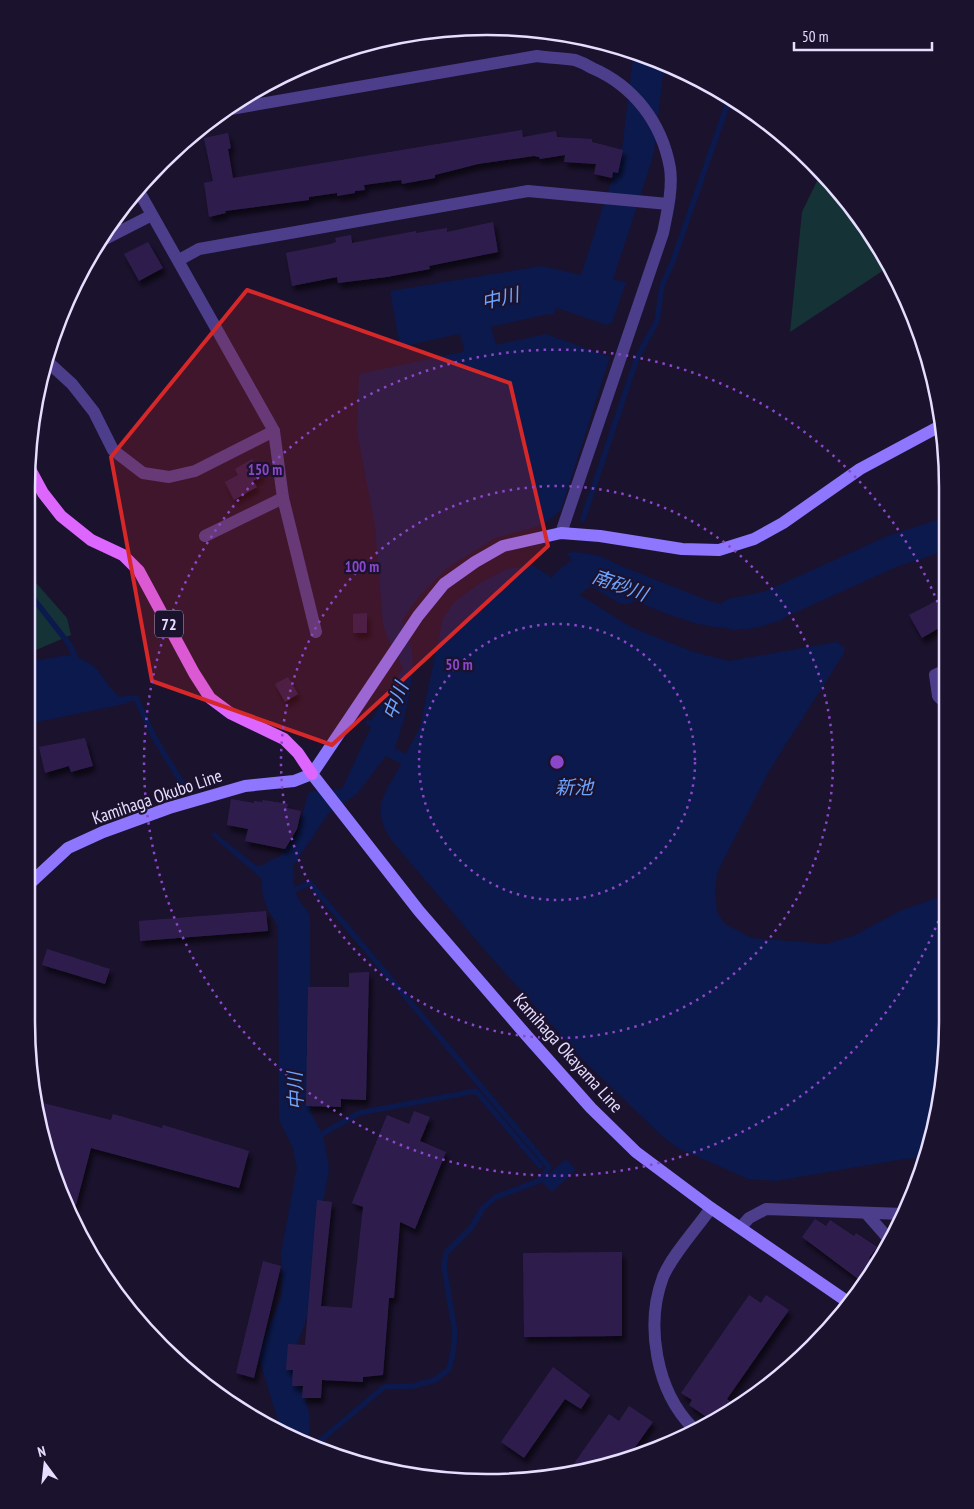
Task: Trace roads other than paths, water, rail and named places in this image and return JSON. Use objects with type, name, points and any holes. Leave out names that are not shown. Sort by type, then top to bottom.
[{"type":"main road","points":[[316,778],[394,652],[444,584],[475,562],[503,546],[561,534],[600,536],[682,548],[719,550],[754,539],[783,523],[860,470],[935,429]]},
{"type":"main road","name":"72","points":[[35,480],[42,493],[61,516],[90,540],[123,555],[140,571],[194,673],[210,698],[230,714],[284,739],[298,753],[316,778]]},
{"type":"main road","name":"Kamihaga Okayama Line","points":[[316,778],[419,911],[591,1108],[636,1152],[711,1208],[844,1299]]},
{"type":"main road","name":"Kamihaga Okubo Line","points":[[35,879],[68,848],[103,832],[169,808],[245,786],[316,778]]},
{"type":"street","points":[[243,107],[537,56],[576,60],[611,76],[637,98],[652,117],[663,143],[670,170],[668,204],[663,233],[561,534]]},
{"type":"street","points":[[179,260],[199,249],[528,191],[668,204]]},
{"type":"street","points":[[141,196],[274,431],[283,498],[316,632]]},
{"type":"street","points":[[111,236],[152,215]]},
{"type":"street","points":[[52,365],[72,384],[94,412],[114,450],[143,473],[169,477],[194,471],[274,431]]},
{"type":"street","points":[[205,536],[283,498]]},
{"type":"street","points":[[939,674],[936,676],[939,697]]},
{"type":"street","points":[[691,1425],[668,1389],[657,1362],[656,1307],[664,1277],[711,1208]]},
{"type":"street","points":[[741,1227],[749,1218],[766,1209],[896,1214]]},
{"type":"street","points":[[866,1213],[885,1235]]},
{"type":"water","points":[[542,266],[585,276],[594,267],[603,269],[605,278],[626,282],[612,323],[607,325],[557,308],[553,315],[549,314],[400,347],[390,291]]},
{"type":"water","name":"新池","points":[[546,334],[610,357],[561,510],[543,525],[495,538],[446,569],[421,594],[402,620],[411,647],[412,670],[406,712],[395,748],[406,754],[420,727],[443,618],[454,602],[480,583],[507,569],[532,565],[631,627],[694,652],[729,661],[836,642],[844,647],[844,653],[769,771],[717,873],[715,894],[717,912],[725,924],[752,938],[826,944],[853,936],[900,911],[939,897],[938,1052],[930,1110],[918,1158],[776,1181],[748,1179],[678,1148],[663,1137],[584,1061],[488,954],[393,842],[382,820],[381,811],[385,794],[401,764],[386,756],[357,794],[328,814],[285,878],[285,902],[289,909],[297,915],[289,915],[279,910],[277,902],[268,902],[264,881],[211,835],[214,832],[257,866],[275,862],[296,836],[308,794],[313,791],[342,789],[371,727],[365,723],[367,720],[371,721],[403,668],[388,639],[383,624],[375,526],[357,432],[359,374]]},
{"type":"water","points":[[567,553],[591,554],[709,601],[730,606],[749,603],[771,591],[783,620],[750,629],[714,627],[690,622],[629,597],[589,575],[575,564]]},
{"type":"water","points":[[67,655],[80,658],[96,669],[112,690],[129,703],[35,723],[35,661]]},
{"type":"water","points":[[566,1159],[576,1170],[552,1192],[541,1181]]},
{"type":"waterway","name":"中川","points":[[575,294],[591,296],[638,151],[648,65]]},
{"type":"waterway","points":[[583,519],[637,358],[657,321],[662,286],[673,261],[727,105]]},
{"type":"waterway","name":"中川","points":[[469,391],[482,355],[469,305],[488,301]]},
{"type":"waterway","name":"南砂川","points":[[734,614],[769,607],[893,551],[939,536]]},
{"type":"waterway","name":"南砂川","points":[[539,619],[555,597],[570,581],[586,572],[597,572],[625,588]]},
{"type":"waterway","points":[[35,601],[69,644],[77,661]]},
{"type":"waterway","points":[[115,700],[136,698],[154,737],[182,783]]},
{"type":"waterway","name":"中川","points":[[278,874],[278,887],[281,898],[294,920],[295,1116],[308,1142],[313,1168],[297,1255],[298,1297],[275,1356],[294,1418],[293,1430]]},
{"type":"waterway","points":[[280,896],[310,883],[549,1167],[539,1181],[496,1197],[483,1208],[471,1228],[446,1253],[444,1267],[455,1332],[449,1369],[435,1380],[413,1386],[384,1387],[319,1442]]},
{"type":"waterway","points":[[308,1142],[359,1113],[476,1091],[540,1166]]}]
